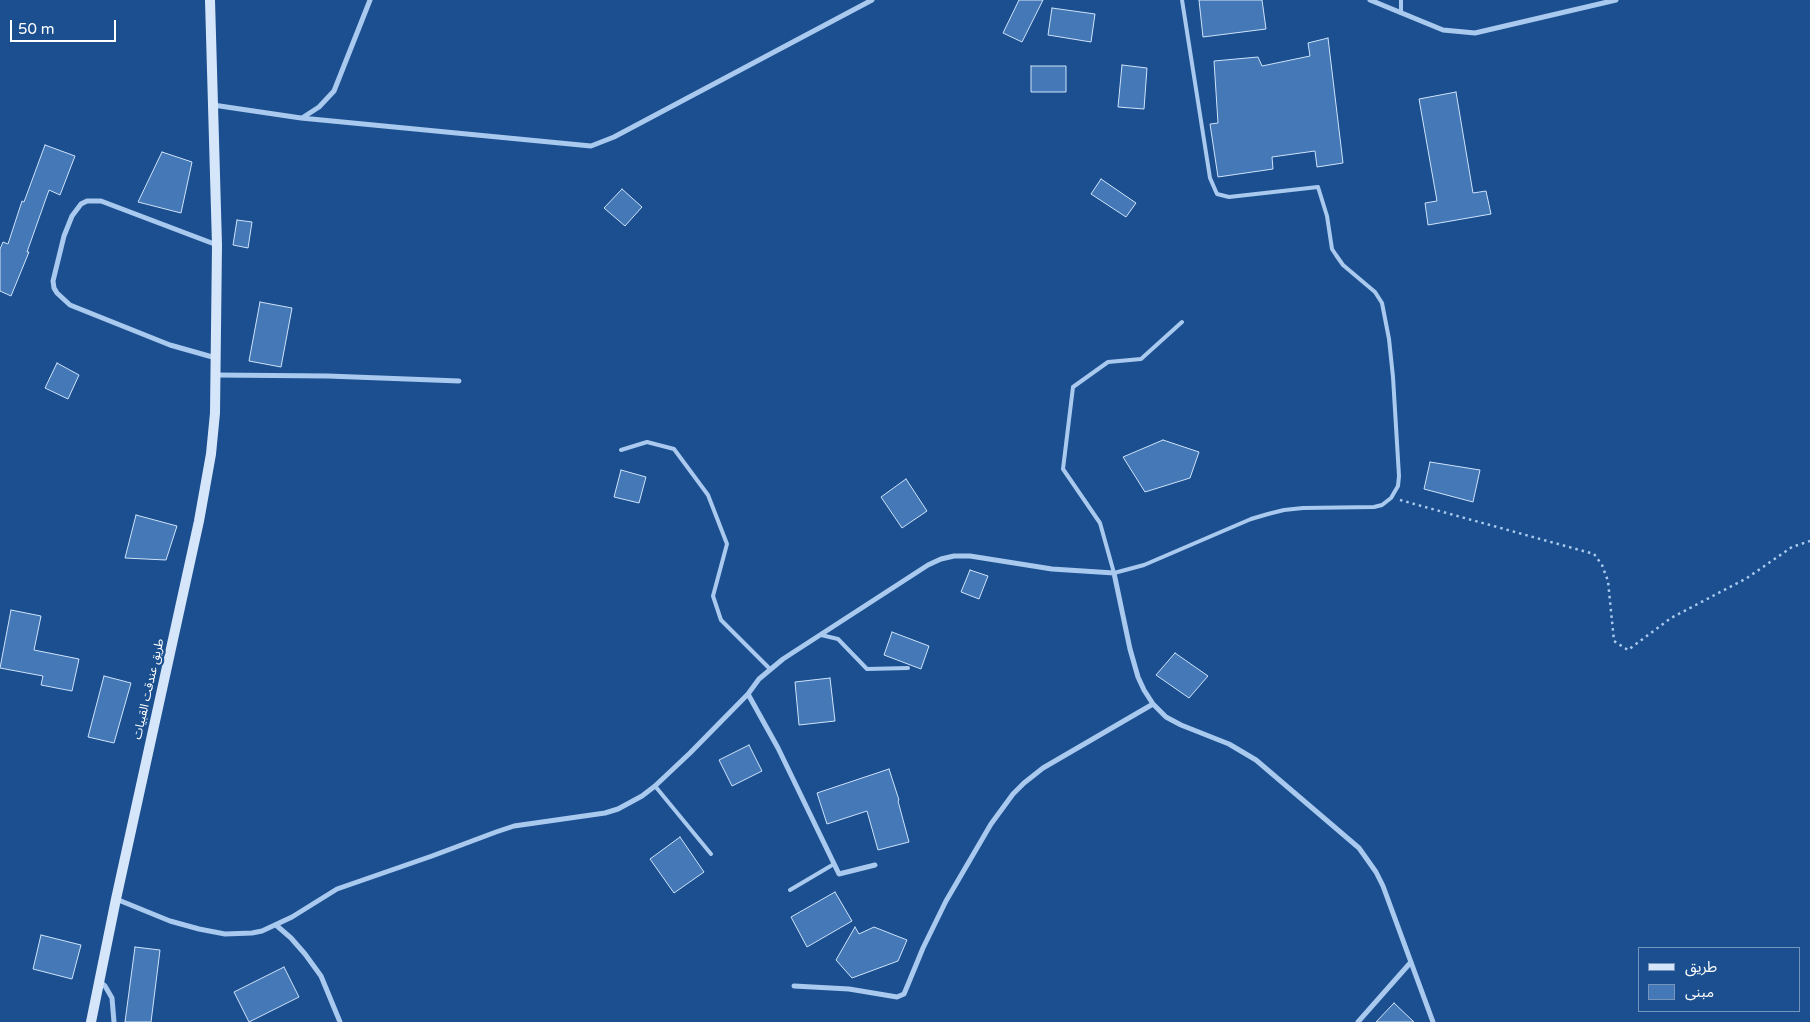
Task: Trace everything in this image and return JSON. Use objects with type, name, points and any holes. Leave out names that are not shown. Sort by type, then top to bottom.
[{"type":"main road","name":"طريق عندقت القبيات","points":[[91,1022],[199,521],[211,454],[215,413],[217,246],[210,0]]},
{"type":"street","points":[[302,118],[318,107],[334,91],[370,0]]},
{"type":"street","points":[[214,106],[302,118],[592,146],[614,137],[872,0]]},
{"type":"street","points":[[1370,0],[1443,30],[1475,33],[1616,0]]},
{"type":"street","points":[[216,358],[170,345],[70,305],[57,293],[53,281],[64,236],[72,216],[81,204],[87,201],[101,201],[217,246]]},
{"type":"street","points":[[216,375],[459,380]]},
{"type":"street","points":[[116,899],[170,921],[199,929],[225,934],[252,933],[292,917],[326,894],[344,886],[514,826],[605,814],[618,809],[642,796],[655,786],[690,754],[770,669],[783,659],[928,565],[954,556],[970,556],[1052,569],[1114,573],[1138,677],[1153,704],[1166,716],[1181,725],[1229,744],[1256,760],[1359,848],[1376,872],[1383,886],[1433,1022]]},
{"type":"street","points":[[748,694],[778,748],[839,874],[875,865]]},
{"type":"street","points":[[794,986],[849,989],[901,996],[906,991],[912,973],[946,902],[991,824],[1013,794],[1043,768],[1153,704]]},
{"type":"street","points":[[276,925],[291,938],[321,976],[340,1022]]},
{"type":"street","points":[[1358,1022],[1412,962]]},
{"type":"street","points":[[99,980],[112,998],[114,1022]]},
{"type":"lane","points":[[1182,0],[1210,178],[1217,194],[1229,198],[1318,187],[1327,216],[1332,249],[1339,260],[1376,292],[1382,303],[1389,339],[1393,377],[1399,476],[1398,486],[1391,498],[1382,505],[1374,507],[1304,508],[1268,514],[1251,519],[1144,565],[1114,573],[1100,523],[1063,468],[1073,387],[1108,362],[1142,359],[1182,322]]},
{"type":"lane","points":[[1401,0],[1401,13]]},
{"type":"lane","points":[[622,450],[647,442],[674,449],[708,495],[728,544],[713,596],[721,620],[770,669]]},
{"type":"lane","points":[[821,635],[838,639],[867,669],[908,668]]},
{"type":"lane","points":[[655,786],[711,854]]},
{"type":"lane","points":[[790,890],[834,864]]},
{"type":"path","points":[[1391,498],[1594,554],[1602,565],[1608,581],[1614,641],[1628,650],[1671,618],[1747,578],[1792,547],[1810,541]]},
{"type":"building","points":[[1019,0],[1043,0],[1022,42],[1003,33]]},
{"type":"building","points":[[1199,0],[1262,0],[1266,29],[1203,37]]},
{"type":"building","points":[[1052,8],[1095,14],[1091,42],[1048,35]]},
{"type":"building","points":[[1328,38],[1343,163],[1317,167],[1315,151],[1272,157],[1273,169],[1218,177],[1210,124],[1218,123],[1214,61],[1258,57],[1262,66],[1310,56],[1308,43]]},
{"type":"building","points":[[1122,65],[1147,68],[1144,109],[1118,107]]},
{"type":"building","points":[[1031,66],[1066,66],[1066,92],[1031,92]]},
{"type":"building","points":[[1456,92],[1473,193],[1486,191],[1491,214],[1428,225],[1425,203],[1437,201],[1419,99]]},
{"type":"building","points":[[45,145],[75,156],[60,195],[49,190],[27,252],[29,252],[11,296],[0,291],[0,249],[3,242],[8,244],[22,201],[24,202]]},
{"type":"building","points":[[162,152],[192,162],[181,213],[138,202]]},
{"type":"building","points":[[1101,179],[1136,203],[1126,217],[1091,194]]},
{"type":"building","points":[[622,189],[642,207],[625,226],[604,208]]},
{"type":"building","points":[[237,220],[252,222],[248,248],[233,245]]},
{"type":"building","points":[[260,302],[292,308],[281,367],[249,361]]},
{"type":"building","points":[[57,363],[79,375],[68,399],[45,388]]},
{"type":"building","points":[[1163,440],[1199,452],[1190,478],[1145,492],[1123,457]]},
{"type":"building","points":[[1430,462],[1480,470],[1473,502],[1424,489]]},
{"type":"building","points":[[621,470],[646,477],[639,503],[614,497]]},
{"type":"building","points":[[906,479],[927,511],[902,528],[881,497]]},
{"type":"building","points":[[136,515],[177,526],[166,560],[125,558]]},
{"type":"building","points":[[970,570],[988,576],[979,599],[961,592]]},
{"type":"building","points":[[11,610],[41,616],[34,650],[79,659],[72,691],[41,685],[43,676],[0,668]]},
{"type":"building","points":[[892,632],[929,646],[921,669],[884,655]]},
{"type":"building","points":[[1175,653],[1208,676],[1189,698],[1156,675]]},
{"type":"building","points":[[104,676],[131,683],[114,743],[88,737]]},
{"type":"building","points":[[830,678],[835,721],[799,725],[795,682]]},
{"type":"building","points":[[749,745],[762,771],[732,786],[719,760]]},
{"type":"building","points":[[889,769],[909,842],[878,850],[867,811],[827,824],[817,793]]},
{"type":"building","points":[[680,837],[704,872],[674,893],[650,859]]},
{"type":"building","points":[[835,892],[852,921],[807,947],[791,917]]},
{"type":"building","points":[[855,927],[859,934],[874,927],[907,940],[898,961],[852,978],[836,960]]},
{"type":"building","points":[[41,935],[81,945],[72,979],[33,969]]},
{"type":"building","points":[[135,947],[160,950],[151,1022],[125,1022]]},
{"type":"building","points":[[284,967],[299,997],[249,1022],[234,992]]},
{"type":"building","points":[[1394,1003],[1414,1022],[1376,1022]]}]
